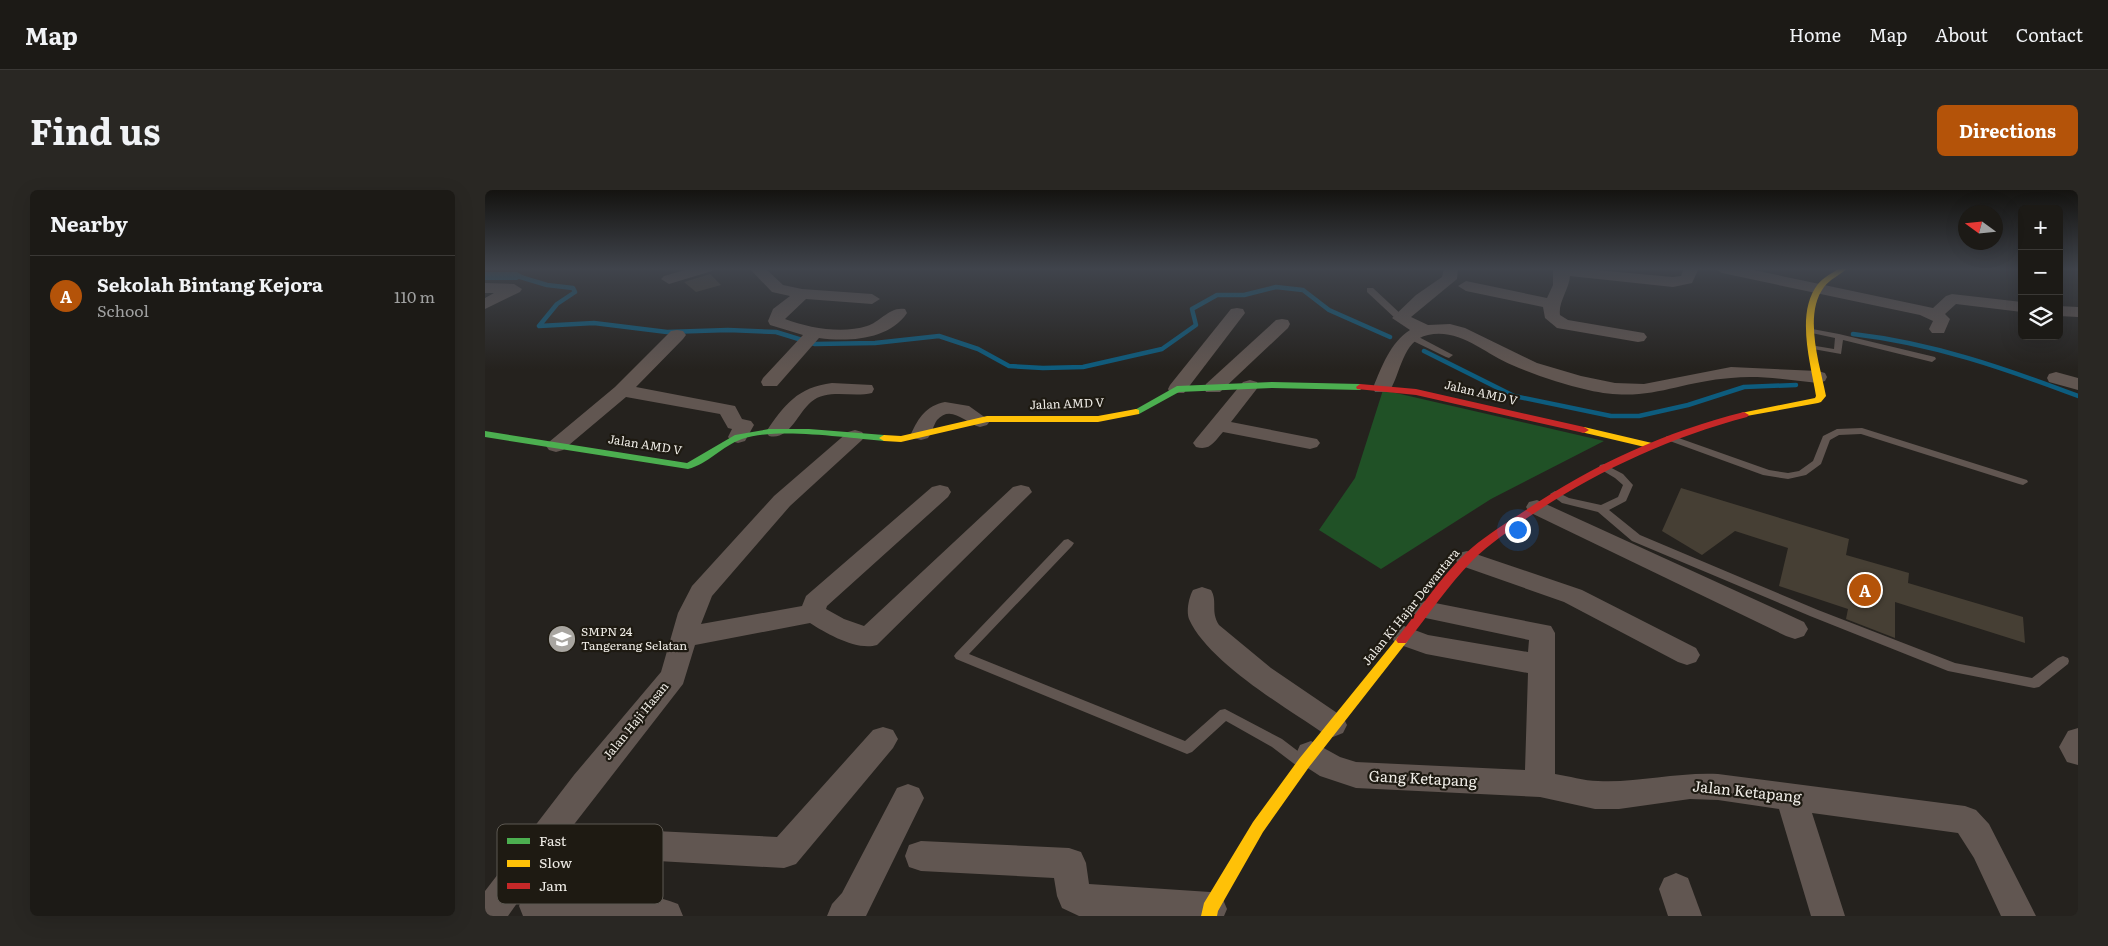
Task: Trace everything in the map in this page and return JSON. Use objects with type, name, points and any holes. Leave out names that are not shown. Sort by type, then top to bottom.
[{"type":"main road","name":"Jalan Ki Hajar Dewantara","points":[[1209,912],[1258,827],[1307,759],[1467,559],[1555,494],[1649,445],[1727,419],[1817,400],[1821,396],[1810,317],[1815,302]]},
{"type":"main road","name":"Jalan AMD V","points":[[980,421],[1099,420],[1139,411],[1177,389],[1250,386],[1382,388],[1416,392],[1649,445]]},
{"type":"main road","name":"Jalan AMD V","points":[[485,434],[687,466],[699,462],[738,438],[776,432],[901,439],[921,434]]},
{"type":"street","points":[[792,302],[779,313],[776,321],[810,339],[866,332],[883,326],[899,313]]},
{"type":"street","points":[[1417,302],[1400,318],[1418,334]]},
{"type":"street","points":[[1542,302],[1552,304],[1552,316],[1560,322],[1638,337]]},
{"type":"street","points":[[1867,302],[1937,322],[1951,302]]},
{"type":"street","points":[[1981,302],[2018,306]]},
{"type":"street","points":[[2063,310],[2078,312]]},
{"type":"street","points":[[1177,389],[1237,313]]},
{"type":"street","points":[[1213,388],[1282,324]]},
{"type":"street","points":[[1382,388],[1397,352],[1418,334],[1445,328],[1461,331],[1476,337],[1506,356],[1541,370],[1615,390],[1647,389],[1731,372],[1819,379]]},
{"type":"street","points":[[556,446],[622,391],[677,335]]},
{"type":"street","points":[[770,382],[810,339]]},
{"type":"street","points":[[2056,378],[2078,384]]},
{"type":"street","points":[[1203,443],[1250,386]]},
{"type":"street","points":[[776,432],[801,399],[816,389],[865,389]]},
{"type":"street","points":[[622,391],[671,398],[728,410],[735,424],[744,425],[738,438]]},
{"type":"street","points":[[921,434],[926,420],[934,411],[945,407],[960,409],[980,421]]},
{"type":"street","points":[[1218,426],[1310,443]]},
{"type":"street","name":"Jalan Haji Hasan","points":[[556,824],[673,676],[691,612],[701,592],[782,501],[855,436]]},
{"type":"street","points":[[813,613],[815,602],[940,492]]},
{"type":"street","points":[[684,637],[813,613],[835,626],[868,638],[1021,492]]},
{"type":"street","points":[[1537,507],[1795,629]]},
{"type":"street","points":[[1467,559],[1573,596],[1687,655]]},
{"type":"street","points":[[1202,596],[1201,617],[1210,634],[1274,684],[1333,725]]},
{"type":"street","points":[[1425,610],[1542,633],[1540,784]]},
{"type":"street","points":[[1404,636],[1426,644],[1541,665]]},
{"type":"street","points":[[663,846],[784,853],[883,739]]},
{"type":"street","points":[[2078,740],[2074,747],[2078,752]]},
{"type":"street","name":"Gang Ketapang","points":[[1307,759],[1356,776],[1540,784]]},
{"type":"street","name":"Jalan Ketapang","points":[[1540,784],[1595,795],[1619,795],[1690,786],[1791,796],[1969,821],[1982,840],[2019,916]]},
{"type":"street","points":[[1791,796],[1828,916]]},
{"type":"street","points":[[844,916],[854,906],[908,798]]},
{"type":"street","points":[[921,856],[1069,863],[1074,896],[1080,900],[1209,912]]},
{"type":"street","name":"Jalan Haji Hasan","points":[[487,916],[497,902]]},
{"type":"street","points":[[536,906],[666,916]]},
{"type":"lane","points":[[1383,302],[1400,318]]},
{"type":"lane","points":[[1813,331],[1933,359]]},
{"type":"lane","points":[[1418,334],[1449,355]]},
{"type":"lane","points":[[1815,348],[1838,352],[1836,335]]},
{"type":"lane","points":[[1670,438],[1767,473],[1788,476],[1802,472],[1817,462],[1825,438],[1837,432],[1862,431],[2023,482]]},
{"type":"lane","points":[[1602,508],[1622,499],[1628,485],[1619,476],[1604,467]]},
{"type":"lane","points":[[1555,494],[1566,501],[1602,508],[1636,538],[1814,613],[1953,668],[2034,683],[2063,661]]},
{"type":"lane","points":[[1068,543],[960,656],[1187,748],[1225,714],[1307,759]]},
{"type":"green space","points":[[1383,390],[1604,441],[1491,499],[1381,569],[1319,530],[1355,478]]},
{"type":"building","points":[[1681,488],[1849,539],[1846,555],[1909,573],[1908,583],[2023,617],[2025,643],[1895,602],[1895,638],[1846,619],[1848,609],[1779,586],[1788,548],[1735,531],[1702,555],[1662,531]]},
{"type":"waterway","points":[[560,302],[539,326],[594,323],[667,332],[728,330],[776,332],[815,344],[875,343],[939,336],[978,349],[1009,366],[1043,368],[1083,367],[1162,349],[1196,325],[1192,309],[1205,302]]},
{"type":"waterway","points":[[1318,302],[1329,310],[1390,337]]},
{"type":"waterway","points":[[1853,334],[1939,350],[2023,376],[2078,396]]},
{"type":"waterway","points":[[1424,351],[1514,396],[1611,416],[1639,416],[1688,405],[1744,387],[1796,385]]},
{"type":"traffic: fast","points":[[1136,412],[1177,389],[1272,385],[1360,387]]},
{"type":"traffic: fast","points":[[485,434],[688,466],[701,460],[731,440],[752,434],[788,432],[884,438]]},
{"type":"traffic: slow","points":[[1744,415],[1818,400],[1821,396],[1811,341],[1810,327],[1813,302]]},
{"type":"traffic: slow","points":[[884,438],[901,439],[987,419],[1098,419],[1136,412]]},
{"type":"traffic: slow","points":[[1584,430],[1649,445]]},
{"type":"traffic: slow","points":[[1209,916],[1210,909],[1258,827],[1304,763],[1402,640]]},
{"type":"traffic: jam","points":[[1360,387],[1416,392],[1584,430]]},
{"type":"traffic: jam","points":[[1402,640],[1467,559],[1539,506],[1594,473],[1652,445],[1682,433],[1744,415]]},
{"type":"place","name":"Sekolah Bintang Kejora","points":[[1865,590]]},
{"type":"place","name":"SMPN 24 Tangerang Selatan","points":[[562,639]]}]
